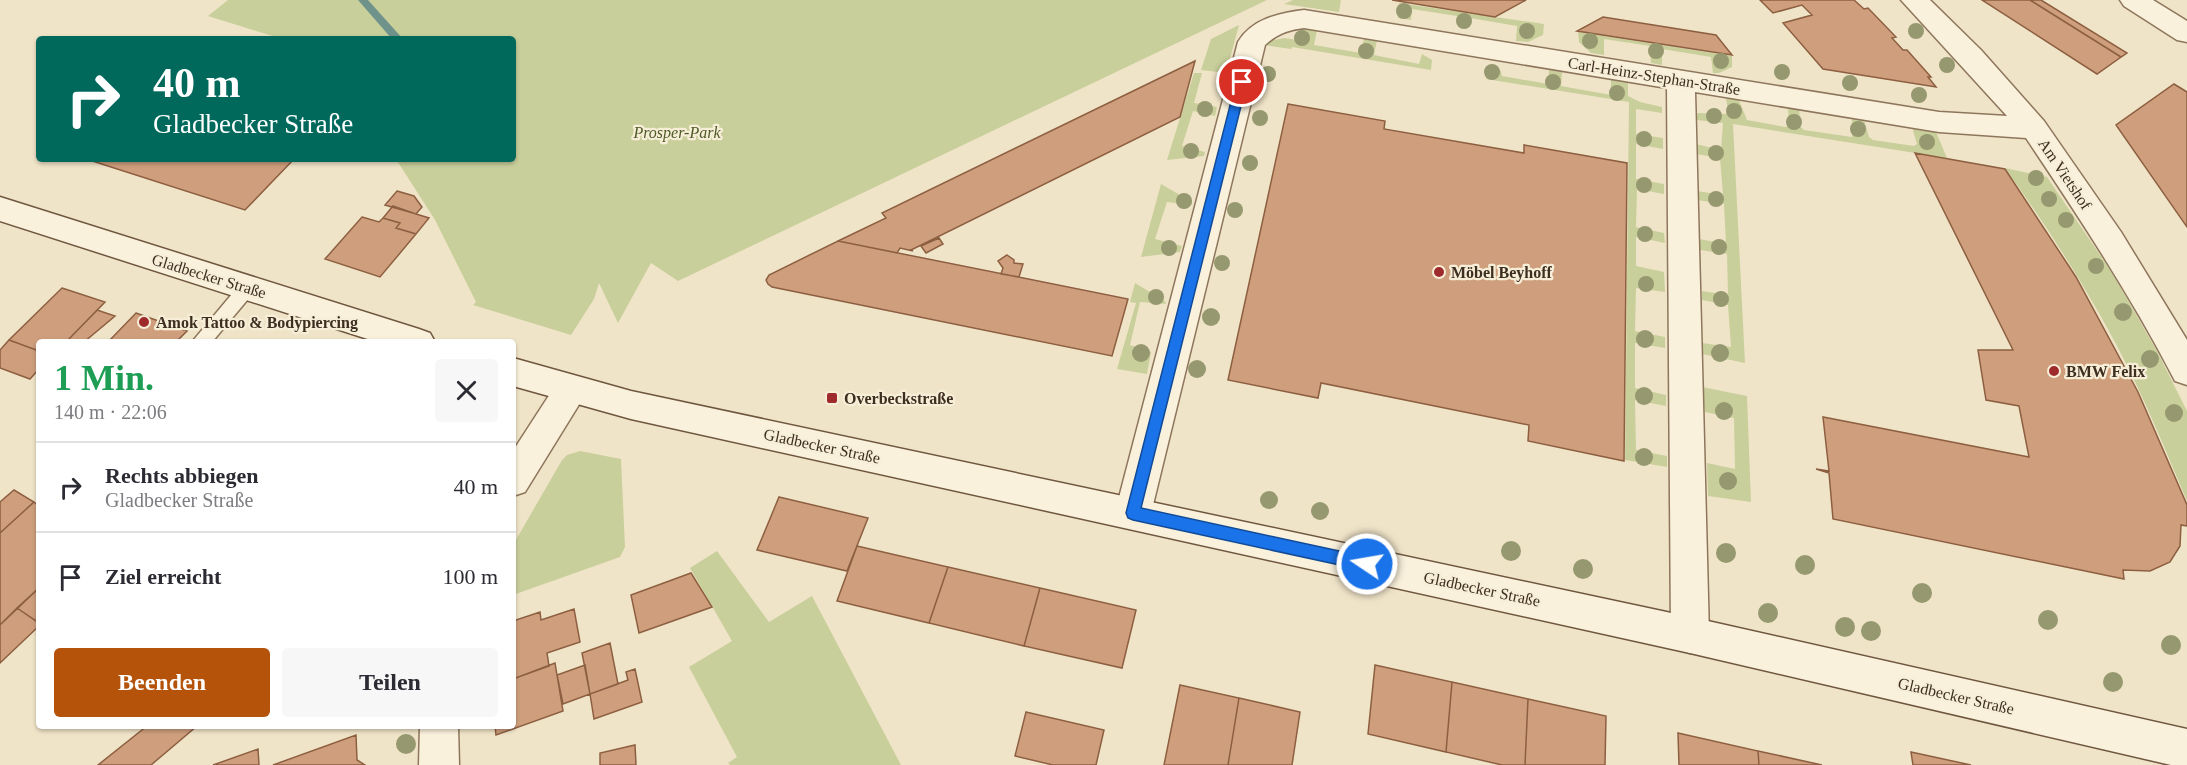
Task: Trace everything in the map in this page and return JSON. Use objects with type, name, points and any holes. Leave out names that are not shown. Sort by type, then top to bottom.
[{"type":"street","name":"Am Vietshof","points":[[1914,0],[1971,57],[2034,128],[2110,240],[2158,317],[2187,371]]},
{"type":"street","points":[[2133,0],[2187,33]]},
{"type":"street","name":"Carl-Heinz-Stephan-Straße","points":[[1133,513],[1251,42],[1260,32],[1274,25],[1304,19],[1938,122],[2034,128]]},
{"type":"street","points":[[1681,80],[1690,635]]},
{"type":"street","name":"Gladbecker Straße","points":[[0,209],[410,339]]},
{"type":"street","name":"Gladbecker Straße","points":[[516,373],[570,390],[1690,635],[2187,749]]},
{"type":"street","points":[[516,476],[570,390]]},
{"type":"street","points":[[439,729],[439,765]]},
{"type":"lane","points":[[204,339],[248,287]]},
{"type":"green space","name":"Prosper-Park","points":[[228,0],[1267,0],[678,281],[651,263],[618,323],[599,283],[594,299],[571,335],[473,305],[476,302],[435,220],[398,162],[516,162],[516,36],[272,36],[208,16]]},
{"type":"green space","points":[[1293,0],[1341,0],[1339,12],[1284,4]]},
{"type":"green space","points":[[1399,3],[1544,24],[1543,35],[1528,42],[1516,41],[1517,26],[1470,18],[1469,28],[1458,26],[1457,16],[1412,9],[1411,20],[1398,18]]},
{"type":"green space","points":[[1239,25],[1226,73],[1201,70],[1211,39]]},
{"type":"green space","points":[[1299,27],[1317,30],[1314,45],[1361,53],[1364,38],[1377,40],[1374,55],[1419,64],[1422,54],[1432,60],[1431,70],[1292,47],[1291,49],[1264,45],[1266,42],[1284,38],[1297,40]]},
{"type":"green space","points":[[1578,32],[1732,56],[1732,67],[1719,73],[1713,73],[1711,57],[1662,49],[1662,65],[1651,63],[1650,46],[1604,39],[1604,55],[1591,53],[1579,42]]},
{"type":"green space","points":[[1497,69],[1501,71],[1502,76],[1548,84],[1549,70],[1562,72],[1561,86],[1611,95],[1611,78],[1628,83],[1628,96],[1640,102],[1662,107],[1662,113],[1636,109],[1636,134],[1663,138],[1663,149],[1636,144],[1636,179],[1664,184],[1664,194],[1637,189],[1636,227],[1664,233],[1665,243],[1636,237],[1636,266],[1664,272],[1665,292],[1636,288],[1635,331],[1665,337],[1665,348],[1635,343],[1635,388],[1666,395],[1666,406],[1635,400],[1636,450],[1667,456],[1667,467],[1625,460],[1629,102],[1486,79],[1488,71]]},
{"type":"green space","points":[[1194,73],[1202,73],[1194,103],[1217,107],[1215,116],[1193,111],[1182,146],[1205,152],[1204,156],[1167,160]]},
{"type":"green space","points":[[1726,99],[1739,100],[1747,120],[1785,127],[1789,126],[1788,109],[1790,107],[1799,110],[1801,127],[1804,130],[1852,137],[1852,118],[1864,120],[1869,137],[1873,140],[1914,146],[1917,144],[1912,127],[1934,131],[1947,158],[1733,124],[1745,363],[1702,354],[1702,343],[1731,347],[1728,305],[1702,300],[1702,291],[1728,295],[1727,254],[1700,250],[1699,239],[1726,244],[1724,204],[1697,200],[1697,191],[1723,195],[1720,158],[1696,154],[1696,144],[1721,150],[1723,123],[1697,120],[1695,115],[1698,113],[1729,114]]},
{"type":"green space","points":[[2005,168],[2047,177],[2113,274],[2158,353],[2187,411],[2187,501],[2127,365],[2064,255]]},
{"type":"green space","points":[[1161,184],[1192,202],[1192,205],[1167,202],[1155,239],[1182,246],[1180,252],[1141,257]]},
{"type":"green space","points":[[1135,283],[1165,301],[1166,304],[1140,302],[1130,345],[1151,352],[1147,374],[1117,369],[1136,303],[1130,302]]},
{"type":"green space","points":[[1702,387],[1747,396],[1751,502],[1708,496],[1707,463],[1735,469],[1734,418],[1705,412]]},
{"type":"green space","points":[[580,451],[621,459],[625,547],[620,557],[516,594],[516,540],[567,455]]},
{"type":"green space","points":[[717,551],[769,622],[812,596],[901,765],[730,765],[728,763],[737,757],[689,667],[732,641],[690,568]]},
{"type":"building","points":[[1392,0],[1526,0],[1495,17]]},
{"type":"building","points":[[1760,0],[1854,0],[1864,9],[1868,8],[1896,37],[1892,38],[1903,50],[1907,50],[1931,77],[1928,77],[1936,87],[1823,69],[1783,23],[1812,15],[1802,5],[1773,13]]},
{"type":"building","points":[[1982,0],[2030,0],[2121,57],[2097,74]]},
{"type":"building","points":[[2030,0],[2041,0],[2127,53],[2121,57]]},
{"type":"building","points":[[1603,17],[1716,35],[1732,55],[1577,31]]},
{"type":"building","points":[[1195,61],[1180,117],[911,250],[913,251],[900,248],[897,253],[838,241],[886,218],[882,213]]},
{"type":"building","points":[[2174,84],[2187,92],[2187,227],[2116,125]]},
{"type":"building","name":"Möbel Beyhoff","points":[[1288,104],[1385,121],[1384,129],[1524,153],[1524,145],[1627,163],[1624,461],[1528,441],[1529,425],[1321,383],[1318,398],[1228,380]]},
{"type":"building","name":"BMW Felix","points":[[1915,153],[2005,169],[2076,277],[2138,392],[2187,505],[2187,526],[2181,525],[2180,546],[2170,562],[2150,571],[2123,570],[2124,579],[1833,519],[1829,473],[1816,469],[1829,471],[1823,417],[2029,457],[2019,406],[1986,400],[1978,350],[2013,350]]},
{"type":"building","points":[[95,162],[291,162],[245,210]]},
{"type":"building","points":[[397,191],[414,196],[422,207],[416,214],[385,205]]},
{"type":"building","points":[[393,206],[429,218],[416,234],[396,228],[400,223],[383,218]]},
{"type":"building","points":[[362,217],[379,222],[383,218],[400,223],[396,228],[416,234],[380,277],[325,259]]},
{"type":"building","points":[[939,238],[943,244],[926,253],[921,246]]},
{"type":"building","points":[[838,241],[1128,299],[1112,356],[772,287],[768,284],[766,280],[769,275]]},
{"type":"building","points":[[1007,255],[1014,260],[1014,263],[1023,264],[1019,277],[1001,274],[1003,268],[998,261]]},
{"type":"building","points":[[62,288],[105,302],[69,339],[36,339],[36,350],[9,340]]},
{"type":"building","points":[[97,310],[115,316],[88,339],[69,339]]},
{"type":"building","name":"Amok Tattoo & Bodypiercing","points":[[136,313],[187,331],[179,339],[111,339]]},
{"type":"building","points":[[9,340],[36,350],[36,372],[30,379],[0,368],[0,350]]},
{"type":"building","points":[[14,490],[34,502],[0,533],[0,502]]},
{"type":"building","points":[[779,497],[868,518],[847,571],[757,550]]},
{"type":"building","points":[[34,502],[36,504],[36,591],[0,625],[0,533]]},
{"type":"building","points":[[857,546],[948,567],[929,623],[837,601]]},
{"type":"building","points":[[948,567],[1040,588],[1024,646],[929,623]]},
{"type":"building","points":[[691,573],[712,607],[639,633],[631,595]]},
{"type":"building","points":[[1040,588],[1136,610],[1122,668],[1024,646]]},
{"type":"building","points":[[36,591],[36,621],[17,608]]},
{"type":"building","points":[[17,608],[36,621],[36,629],[0,663],[0,625]]},
{"type":"building","points":[[574,609],[580,642],[547,653],[549,666],[516,678],[516,620],[540,612],[541,620]]},
{"type":"building","points":[[610,643],[618,684],[590,694],[582,653]]},
{"type":"building","points":[[555,663],[563,711],[516,728],[516,678]]},
{"type":"building","points":[[585,665],[590,694],[563,704],[557,675]]},
{"type":"building","points":[[1375,665],[1452,682],[1446,752],[1368,734]]},
{"type":"building","points":[[635,669],[642,702],[594,719],[590,694],[628,680],[626,672]]},
{"type":"building","points":[[1452,682],[1528,699],[1525,765],[1502,765],[1446,752]]},
{"type":"building","points":[[1180,685],[1239,698],[1228,765],[1164,765]]},
{"type":"building","points":[[1239,698],[1300,712],[1292,765],[1228,765]]},
{"type":"building","points":[[1528,699],[1606,716],[1605,765],[1525,765]]},
{"type":"building","points":[[1026,712],[1104,730],[1096,765],[1053,765],[1015,756]]},
{"type":"building","points":[[143,729],[193,729],[151,765],[98,765]]},
{"type":"building","points":[[495,729],[513,729],[496,735]]},
{"type":"building","points":[[1678,733],[1758,751],[1759,765],[1679,765]]},
{"type":"building","points":[[356,735],[357,760],[365,765],[273,765]]},
{"type":"building","points":[[635,745],[636,765],[600,765],[600,753]]},
{"type":"building","points":[[258,749],[259,765],[213,765]]},
{"type":"building","points":[[1758,751],[1822,765],[1759,765]]},
{"type":"building","points":[[1911,752],[1971,765],[1913,765]]},
{"type":"waterway","points":[[363,0],[395,36]]},
{"type":"place","name":"Möbel Beyhoff","points":[[1439,272]]},
{"type":"place","name":"Amok Tattoo & Bodypiercing","points":[[144,322]]},
{"type":"place","name":"BMW Felix","points":[[2054,371]]},
{"type":"place","name":"Overbeckstraße","points":[[832,398]]},
{"type":"route","points":[[1242,82],[1133,513],[1367,564]]}]
